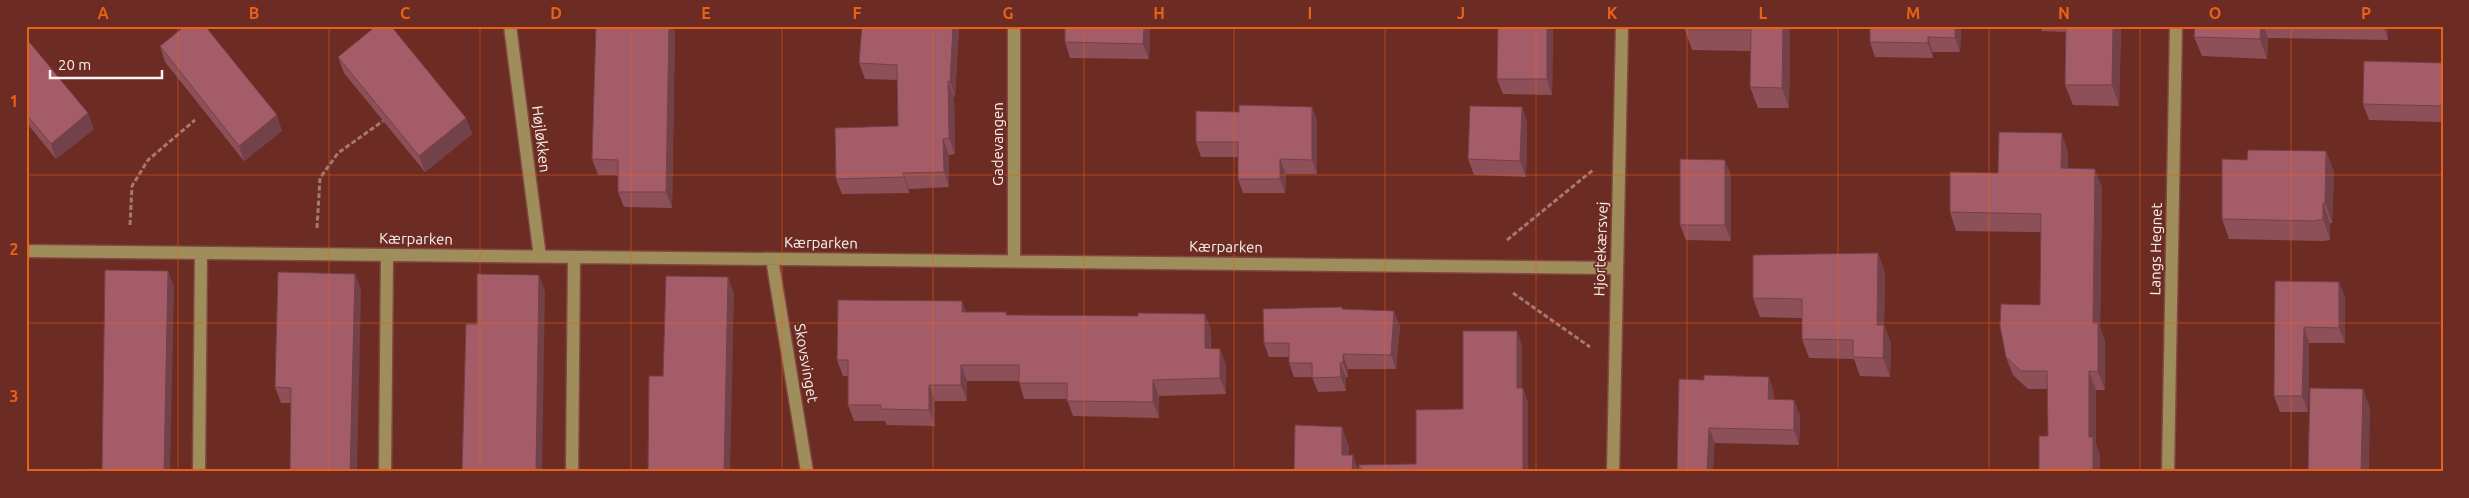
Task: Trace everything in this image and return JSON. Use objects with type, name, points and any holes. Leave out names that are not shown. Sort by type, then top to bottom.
[{"type":"street","name":"Højløkken","points":[[510,26],[540,257]]},
{"type":"street","name":"Gadevangen","points":[[1014,26],[1014,261]]},
{"type":"street","name":"Hjortekærsvej","points":[[1613,472],[1622,26]]},
{"type":"street","name":"Langs Hegnet","points":[[2168,472],[2176,26]]},
{"type":"street","name":"Kærparken","points":[[26,251],[1616,268]]},
{"type":"street","points":[[199,472],[202,253]]},
{"type":"street","points":[[385,472],[387,255]]},
{"type":"street","points":[[572,472],[574,257]]},
{"type":"street","name":"Skovsvinget","points":[[772,259],[808,472]]},
{"type":"path","points":[[129,252],[132,186],[148,160],[195,120]]},
{"type":"path","points":[[315,254],[320,178],[338,153],[383,120]]},
{"type":"path","points":[[1615,365],[1475,266],[1620,148]]},
{"type":"building","points":[[185,26],[205,26],[277,115],[239,146],[160,46]]},
{"type":"building","points":[[376,26],[391,26],[466,118],[419,156],[338,57]]},
{"type":"building","points":[[596,26],[669,26],[666,192],[618,192],[618,160],[592,159]]},
{"type":"building","points":[[862,26],[953,26],[950,82],[948,81],[949,138],[943,139],[944,172],[903,173],[904,177],[836,179],[835,128],[898,126],[897,65],[859,63]]},
{"type":"building","points":[[1065,26],[1144,26],[1143,44],[1065,42]]},
{"type":"building","points":[[1498,26],[1547,26],[1547,79],[1497,79]]},
{"type":"building","points":[[1685,26],[1783,26],[1782,88],[1750,87],[1751,30],[1685,30]]},
{"type":"building","points":[[1870,26],[1955,26],[1955,38],[1928,37],[1928,43],[1870,42]]},
{"type":"building","points":[[2066,26],[2113,26],[2112,85],[2065,85]]},
{"type":"building","points":[[2195,26],[2261,26],[2260,39],[2194,37]]},
{"type":"building","points":[[26,38],[88,113],[51,144],[26,114]]},
{"type":"building","points":[[2364,61],[2443,63],[2443,106],[2363,104]]},
{"type":"building","points":[[1239,105],[1312,107],[1312,160],[1280,159],[1280,179],[1238,179],[1238,142],[1196,142],[1196,111],[1239,112]]},
{"type":"building","points":[[1470,106],[1522,107],[1520,161],[1468,159]]},
{"type":"building","points":[[1999,132],[2062,133],[2061,168],[2095,169],[2093,323],[2098,323],[2098,372],[2089,371],[2089,437],[2093,437],[2093,472],[2039,472],[2039,436],[2048,436],[2047,371],[2021,371],[2006,357],[2000,326],[2001,304],[2040,305],[2041,214],[1950,212],[1950,172],[1998,173]]},
{"type":"building","points":[[2248,150],[2326,151],[2323,219],[2315,221],[2222,219],[2222,159],[2247,160]]},
{"type":"building","points":[[1680,159],[1725,160],[1725,225],[1680,225]]},
{"type":"building","points":[[1878,253],[1877,325],[1884,325],[1883,358],[1853,357],[1853,340],[1802,339],[1802,299],[1753,298],[1753,255]]},
{"type":"building","points":[[105,270],[168,271],[164,472],[89,472],[89,469],[102,469]]},
{"type":"building","points":[[278,272],[355,274],[350,472],[290,472],[291,388],[275,387]]},
{"type":"building","points":[[477,274],[539,275],[536,472],[462,472],[466,324],[477,324]]},
{"type":"building","points":[[666,276],[728,277],[724,472],[648,472],[649,376],[663,376]]},
{"type":"building","points":[[2275,281],[2339,282],[2339,328],[2304,327],[2302,396],[2274,396]]},
{"type":"building","points":[[838,300],[962,301],[962,312],[1006,312],[1006,315],[1138,316],[1138,313],[1205,314],[1205,348],[1220,349],[1220,378],[1153,380],[1153,402],[1067,401],[1067,383],[1019,383],[1019,365],[961,365],[961,385],[929,385],[929,410],[881,409],[881,405],[848,405],[848,360],[837,360]]},
{"type":"building","points":[[1342,307],[1342,309],[1394,311],[1391,355],[1343,354],[1343,363],[1340,363],[1341,377],[1312,378],[1312,363],[1289,363],[1289,343],[1264,343],[1263,309]]},
{"type":"building","points":[[1463,331],[1517,331],[1517,388],[1523,388],[1523,472],[1365,472],[1358,465],[1416,464],[1416,410],[1463,409]]},
{"type":"building","points":[[1704,375],[1769,377],[1768,399],[1794,400],[1794,430],[1709,428],[1707,472],[1677,472],[1679,379],[1704,380]]},
{"type":"building","points":[[2310,388],[2363,389],[2361,472],[2308,472]]},
{"type":"building","points":[[1295,425],[1342,427],[1342,455],[1353,455],[1352,472],[1294,472]]}]
